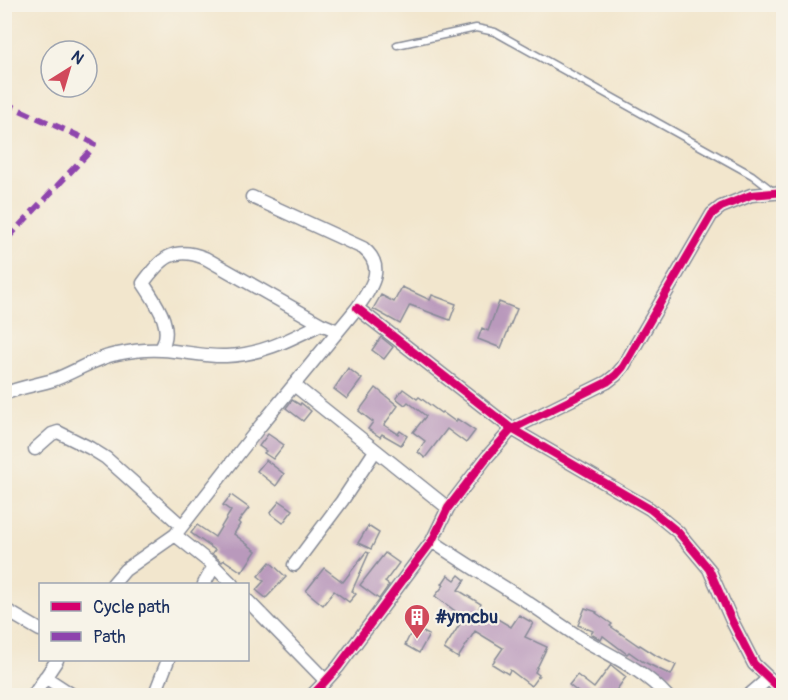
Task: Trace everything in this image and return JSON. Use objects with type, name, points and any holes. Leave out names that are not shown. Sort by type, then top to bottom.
[{"type":"street","points":[[311,696],[325,688],[338,667],[432,541],[448,508],[512,429],[607,382],[616,375],[712,214],[721,207],[751,195],[779,193]]},
{"type":"street","points":[[115,583],[125,570],[179,530],[357,308],[368,291],[376,271],[373,258],[363,248],[252,197]]},
{"type":"street","points":[[160,350],[166,340],[165,326],[159,310],[143,283],[160,261],[175,255],[195,255],[204,258],[321,324],[338,331]]},
{"type":"street","points":[[357,308],[512,429],[650,509],[678,532],[709,569],[754,664],[783,689]]},
{"type":"street","points":[[4,394],[55,379],[116,354],[160,350],[225,356],[257,352],[321,324]]},
{"type":"street","points":[[294,385],[448,508]]},
{"type":"street","points":[[35,449],[52,434],[58,432],[106,458],[229,583]]},
{"type":"street","points":[[294,565],[342,501],[375,451]]},
{"type":"street","points":[[432,541],[464,564],[630,666],[658,686],[667,696]]},
{"type":"street","points":[[205,583],[214,566]]},
{"type":"street","points":[[249,602],[325,688]]},
{"type":"street","points":[[4,609],[39,629]]},
{"type":"street","points":[[33,696],[56,661]]},
{"type":"street","points":[[154,696],[168,661]]},
{"type":"street","points":[[45,677],[74,696]]},
{"type":"street","points":[[748,696],[769,678]]},
{"type":"lane","points":[[397,45],[476,28],[495,32],[752,175],[779,193]]},
{"type":"building","points":[[402,287],[430,300],[432,295],[456,304],[450,320],[410,305],[400,324],[373,309],[381,295],[394,302]]},
{"type":"building","points":[[499,302],[517,309],[501,348],[478,339],[482,328],[488,331]]},
{"type":"building","points":[[381,337],[393,347],[384,359],[372,350]]},
{"type":"building","points":[[348,368],[362,379],[347,399],[334,389]]},
{"type":"building","points":[[376,388],[398,406],[384,425],[398,434],[400,431],[407,436],[401,445],[382,434],[380,437],[368,429],[373,422],[359,411]]},
{"type":"building","points":[[403,389],[475,431],[466,443],[447,429],[425,458],[418,452],[425,441],[413,432],[426,416],[408,402],[405,405],[396,398]]},
{"type":"building","points":[[292,400],[300,405],[301,403],[311,411],[303,421],[286,408]]},
{"type":"building","points":[[268,434],[284,445],[273,459],[259,446]]},
{"type":"building","points":[[266,460],[284,474],[276,486],[257,471]]},
{"type":"building","points":[[231,495],[249,508],[238,522],[240,524],[234,534],[256,551],[242,572],[224,560],[222,562],[212,554],[215,550],[191,533],[197,525],[215,537],[231,511],[223,505]]},
{"type":"building","points":[[280,501],[293,510],[283,523],[270,513]]},
{"type":"building","points":[[368,526],[379,533],[371,549],[358,543]]},
{"type":"building","points":[[366,552],[369,553],[352,591],[356,594],[349,602],[334,591],[323,605],[306,591],[324,568],[343,582]]},
{"type":"building","points":[[385,553],[399,563],[385,582],[389,585],[379,599],[360,585]]},
{"type":"building","points":[[270,562],[286,577],[266,598],[256,590],[264,581],[258,576]]},
{"type":"building","points":[[448,575],[455,580],[459,575],[465,580],[458,590],[481,604],[479,608],[511,627],[519,615],[533,623],[525,637],[547,647],[535,672],[539,675],[531,686],[510,670],[508,674],[492,664],[503,648],[475,631],[458,658],[444,649],[460,624],[450,618],[455,611],[435,596],[444,585],[442,584]]},
{"type":"building","points":[[585,608],[597,612],[612,624],[610,626],[639,646],[676,665],[671,675],[629,652],[627,654],[603,636],[601,640],[591,634],[593,631],[578,625]]},
{"type":"building","name":"#ymcbu","points":[[414,627],[429,635],[419,653],[405,645]]},
{"type":"building","points":[[611,665],[626,677],[612,696],[583,696],[569,685],[577,675],[594,688]]},
{"type":"marked path","points":[[4,103],[94,144],[92,149],[4,242]]},
{"type":"cycle path","points":[[311,696],[338,667],[432,541],[448,508],[512,429],[607,382],[623,367],[712,214],[721,207],[751,195],[784,192]]},
{"type":"cycle path","points":[[357,308],[512,429],[650,509],[678,532],[709,569],[754,664],[776,685],[784,689]]},
{"type":"place","name":"#ymcbu","points":[[417,640]]}]
